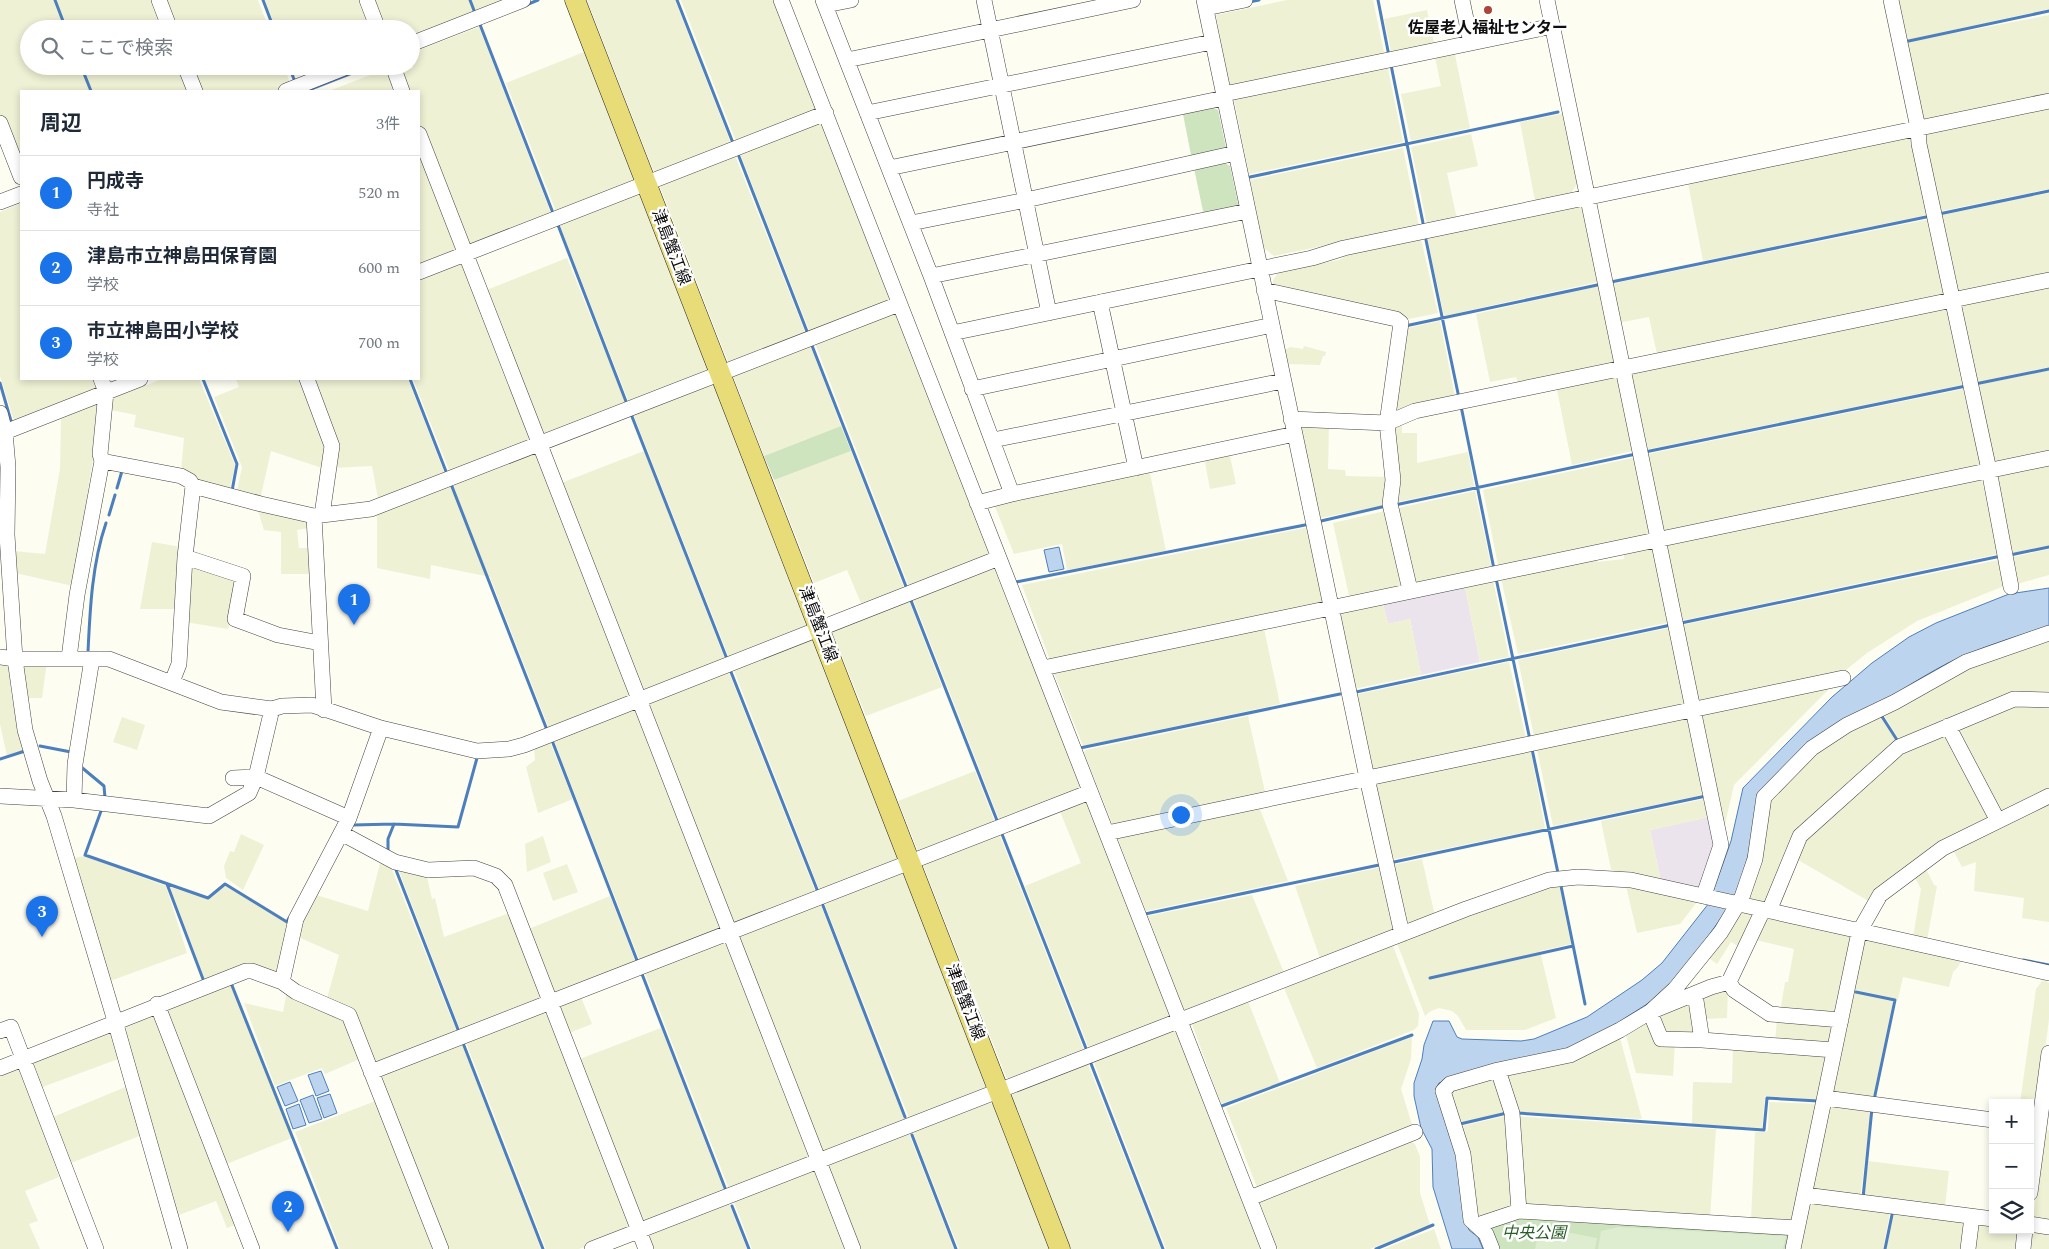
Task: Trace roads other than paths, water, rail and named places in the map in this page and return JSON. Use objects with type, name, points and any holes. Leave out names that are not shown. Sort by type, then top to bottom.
[{"type":"main road","name":"津島蟹江線","points":[[575,0],[1060,1249]]},
{"type":"street","points":[[159,0],[167,20]]},
{"type":"street","points":[[367,0],[375,20]]},
{"type":"street","points":[[420,40],[523,0]]},
{"type":"street","points":[[781,0],[899,304],[980,502],[999,558],[1047,667],[1090,792],[1110,832],[1180,1021],[1269,1249]]},
{"type":"street","points":[[851,0],[825,3],[911,223],[1012,494]]},
{"type":"street","points":[[984,0],[1050,313]]},
{"type":"street","points":[[847,60],[1133,0]]},
{"type":"street","points":[[1245,0],[1205,4],[1367,778],[1402,934]]},
{"type":"street","points":[[1462,0],[1471,43]]},
{"type":"street","points":[[1547,0],[1589,196],[1721,845],[1706,895]]},
{"type":"street","points":[[1891,0],[1918,128],[1919,144],[1989,470],[2011,587]]},
{"type":"street","points":[[889,168],[1553,26]]},
{"type":"street","points":[[868,113],[1212,42]]},
{"type":"street","points":[[189,75],[195,90]]},
{"type":"street","points":[[289,90],[326,75]]},
{"type":"street","points":[[396,75],[402,90]]},
{"type":"street","points":[[952,333],[1312,258],[1344,248],[1589,196],[2049,101]]},
{"type":"street","points":[[420,272],[826,113]]},
{"type":"street","points":[[0,123],[20,174]]},
{"type":"street","points":[[420,137],[853,1249]]},
{"type":"street","points":[[911,223],[1026,200],[1236,153]]},
{"type":"street","points":[[0,202],[20,194]]},
{"type":"street","points":[[931,276],[1248,211]]},
{"type":"street","points":[[1291,419],[1387,423],[1415,411],[2049,280]]},
{"type":"street","points":[[1264,290],[1396,319],[1401,323],[1387,423],[1393,480],[1390,504],[1410,590]]},
{"type":"street","points":[[1100,302],[1136,468]]},
{"type":"street","points":[[193,486],[261,504],[318,516],[371,509],[899,304]]},
{"type":"street","points":[[972,389],[1272,326]]},
{"type":"street","points":[[2,432],[104,385],[134,380]]},
{"type":"street","points":[[307,380],[332,446],[318,516],[320,643],[324,710]]},
{"type":"street","points":[[993,440],[1283,381]]},
{"type":"street","points":[[69,658],[77,595],[102,461],[100,454],[104,385]]},
{"type":"street","points":[[0,413],[8,467],[4,534],[7,658],[25,730],[40,781],[48,799],[115,1021],[180,1249]]},
{"type":"street","points":[[980,502],[1295,434]]},
{"type":"street","points":[[1047,667],[2049,458]]},
{"type":"street","points":[[102,461],[182,476],[190,481],[193,486],[185,557],[179,664],[172,682]]},
{"type":"street","points":[[185,557],[242,576],[235,619],[278,635],[320,643]]},
{"type":"street","points":[[7,658],[109,659],[221,702],[272,708],[312,706],[381,728],[477,751],[509,748],[524,745],[999,558]]},
{"type":"street","points":[[1650,1012],[1676,989],[1721,932],[1742,897],[1755,859],[1764,797],[1812,748],[1846,725],[1891,704],[1966,662],[2049,633]]},
{"type":"street","points":[[74,800],[75,764],[92,659]]},
{"type":"street","points":[[1110,832],[1843,678]]},
{"type":"street","points":[[1492,1249],[1486,1234],[1471,1220],[1463,1154],[1443,1091],[1450,1084],[1498,1070],[1570,1055],[1620,1030],[1650,1012],[1711,987],[1729,982],[1766,910],[1800,836],[1899,747],[2014,699],[2049,700]]},
{"type":"street","points":[[0,796],[74,800],[209,816],[249,793],[256,777],[272,708]]},
{"type":"street","points":[[1948,726],[1998,821]]},
{"type":"street","points":[[282,982],[296,919],[348,818],[381,728]]},
{"type":"street","points":[[233,778],[256,777],[348,818]]},
{"type":"street","points":[[371,1072],[1090,792]]},
{"type":"street","points":[[1793,1249],[1858,932],[1880,895],[1943,848],[2049,796]]},
{"type":"street","points":[[341,833],[396,862],[428,870],[474,868],[496,876],[505,885],[646,1249]]},
{"type":"street","points":[[592,1249],[1494,898],[1549,880],[1604,877],[1631,880],[1706,895],[1858,932],[2049,973]]},
{"type":"street","points":[[0,1068],[157,1004],[246,971],[252,971],[282,982],[296,992],[349,1015],[441,1249]]},
{"type":"street","points":[[1729,982],[1734,990],[1770,1014],[1841,1020]]},
{"type":"street","points":[[1695,994],[1702,1040]]},
{"type":"street","points":[[157,1004],[252,1249]]},
{"type":"street","points":[[1650,1012],[1661,1039],[1702,1040],[1834,1050]]},
{"type":"street","points":[[0,1031],[11,1027],[96,1249]]},
{"type":"street","points":[[2031,1189],[2049,1054]]},
{"type":"street","points":[[1498,1070],[1512,1113],[1519,1211]]},
{"type":"street","points":[[1825,1098],[1989,1119]]},
{"type":"street","points":[[1250,1198],[1415,1132]]},
{"type":"street","points":[[1805,1195],[1989,1218]]},
{"type":"street","points":[[1477,1225],[1519,1211],[1797,1228]]},
{"type":"street","points":[[1968,1249],[1972,1216]]},
{"type":"street","points":[[2034,1225],[2049,1227]]},
{"type":"street","points":[[2022,1249],[2024,1234]]},
{"type":"water","points":[[1059,547],[1064,569],[1049,572],[1044,550]]},
{"type":"water","points":[[2049,588],[2049,626],[1972,652],[1923,677],[1851,725],[1759,794],[1753,839],[1736,897],[1677,980],[1658,997],[1600,1034],[1579,1044],[1548,1055],[1467,1073],[1439,1083],[1437,1087],[1459,1160],[1465,1216],[1469,1230],[1478,1237],[1483,1249],[1452,1249],[1433,1187],[1432,1149],[1421,1128],[1414,1096],[1414,1083],[1422,1059],[1424,1045],[1433,1021],[1449,1021],[1457,1037],[1462,1039],[1521,1041],[1534,1039],[1587,1017],[1642,980],[1662,963],[1709,903],[1731,841],[1743,788],[1832,697],[1872,663],[1909,637],[1936,623],[2009,594]]},
{"type":"water","points":[[321,1071],[329,1091],[316,1096],[308,1075]]},
{"type":"water","points":[[290,1082],[298,1101],[285,1106],[277,1087]]},
{"type":"water","points":[[330,1094],[337,1113],[324,1118],[317,1098]]},
{"type":"water","points":[[313,1095],[322,1119],[309,1123],[300,1100]]},
{"type":"water","points":[[299,1104],[306,1125],[293,1129],[286,1109]]},
{"type":"waterway","points":[[55,0],[63,20]]},
{"type":"waterway","points":[[263,0],[271,20]]},
{"type":"waterway","points":[[470,0],[475,13]]},
{"type":"waterway","points":[[526,5],[538,0]]},
{"type":"waterway","points":[[677,0],[733,143]]},
{"type":"waterway","points":[[1249,2],[1259,0]]},
{"type":"waterway","points":[[1378,0],[1389,56]]},
{"type":"waterway","points":[[1904,42],[2049,11]]},
{"type":"waterway","points":[[479,22],[553,213]]},
{"type":"waterway","points":[[1391,65],[1423,223]]},
{"type":"waterway","points":[[85,75],[91,90]]},
{"type":"waterway","points":[[292,75],[295,82]]},
{"type":"waterway","points":[[311,89],[347,75]]},
{"type":"waterway","points":[[1250,177],[1558,112]]},
{"type":"waterway","points":[[738,154],[808,334]]},
{"type":"waterway","points":[[1939,214],[2049,191]]},
{"type":"waterway","points":[[1611,282],[1931,216]]},
{"type":"waterway","points":[[558,225],[627,404]]},
{"type":"waterway","points":[[1426,240],[1459,398]]},
{"type":"waterway","points":[[1405,326],[1602,284]]},
{"type":"waterway","points":[[811,343],[907,589]]},
{"type":"waterway","points":[[1975,384],[2049,369]]},
{"type":"waterway","points":[[203,380],[237,464],[232,491]]},
{"type":"waterway","points":[[410,380],[447,474]]},
{"type":"waterway","points":[[0,383],[11,421]]},
{"type":"waterway","points":[[1645,452],[1966,386]]},
{"type":"waterway","points":[[1461,406],[1494,569]]},
{"type":"waterway","points":[[631,414],[727,659]]},
{"type":"waterway","points":[[1395,505],[1636,454]]},
{"type":"waterway","points":[[117,488],[122,471]]},
{"type":"waterway","points":[[451,484],[547,730]]},
{"type":"waterway","points":[[109,515],[115,495]]},
{"type":"waterway","points":[[1321,521],[1386,506]]},
{"type":"waterway","points":[[88,652],[95,570],[106,523]]},
{"type":"waterway","points":[[1016,582],[1305,525]]},
{"type":"waterway","points":[[2010,555],[2049,547]]},
{"type":"waterway","points":[[1681,623],[2001,556]]},
{"type":"waterway","points":[[1496,578],[1530,740]]},
{"type":"waterway","points":[[910,598],[998,823]]},
{"type":"waterway","points":[[1356,692],[1671,625]]},
{"type":"waterway","points":[[731,672],[818,892]]},
{"type":"waterway","points":[[1080,748],[1340,694]]},
{"type":"waterway","points":[[1881,715],[1899,743]]},
{"type":"waterway","points":[[553,743],[638,963]]},
{"type":"waterway","points":[[40,746],[71,752]]},
{"type":"waterway","points":[[1532,749],[1558,873]]},
{"type":"waterway","points":[[0,759],[25,751]]},
{"type":"waterway","points":[[353,825],[394,824],[458,827],[477,758]]},
{"type":"waterway","points":[[80,766],[104,786],[105,798]]},
{"type":"waterway","points":[[1394,862],[1706,796]]},
{"type":"waterway","points":[[101,811],[85,855],[208,898],[225,884],[287,922],[289,918]]},
{"type":"waterway","points":[[388,852],[388,839],[394,824]]},
{"type":"waterway","points":[[1002,834],[1087,1051]]},
{"type":"waterway","points":[[1145,914],[1379,865]]},
{"type":"waterway","points":[[396,870],[459,1032]]},
{"type":"waterway","points":[[167,884],[203,979]]},
{"type":"waterway","points":[[1561,886],[1585,1004]]},
{"type":"waterway","points":[[822,903],[905,1117]]},
{"type":"waterway","points":[[1430,978],[1573,946]]},
{"type":"waterway","points":[[2023,960],[2049,965]]},
{"type":"waterway","points":[[642,974],[725,1188]]},
{"type":"waterway","points":[[231,983],[337,1249]]},
{"type":"waterway","points":[[1856,992],[1895,1000],[1874,1100]]},
{"type":"waterway","points":[[1219,1107],[1412,1035]]},
{"type":"waterway","points":[[463,1043],[543,1249]]},
{"type":"waterway","points":[[1090,1061],[1163,1249]]},
{"type":"waterway","points":[[1517,1113],[1764,1130],[1767,1098],[1818,1101]]},
{"type":"waterway","points":[[1863,1198],[1872,1108]]},
{"type":"waterway","points":[[1460,1124],[1507,1113]]},
{"type":"waterway","points":[[912,1135],[956,1249]]},
{"type":"waterway","points":[[732,1206],[749,1249]]},
{"type":"waterway","points":[[1885,1249],[1893,1210]]},
{"type":"waterway","points":[[1376,1249],[1433,1225]]},
{"type":"place","name":"佐屋老人福祉センター","points":[[1488,10]]},
{"type":"place","name":"円成寺","points":[[354,625]]},
{"type":"place","name":"市立神島田小学校","points":[[42,937]]},
{"type":"place","name":"津島市立神島田保育園","points":[[288,1232]]},
{"type":"park label","name":"中央公園","points":[[1534,1233]]}]
